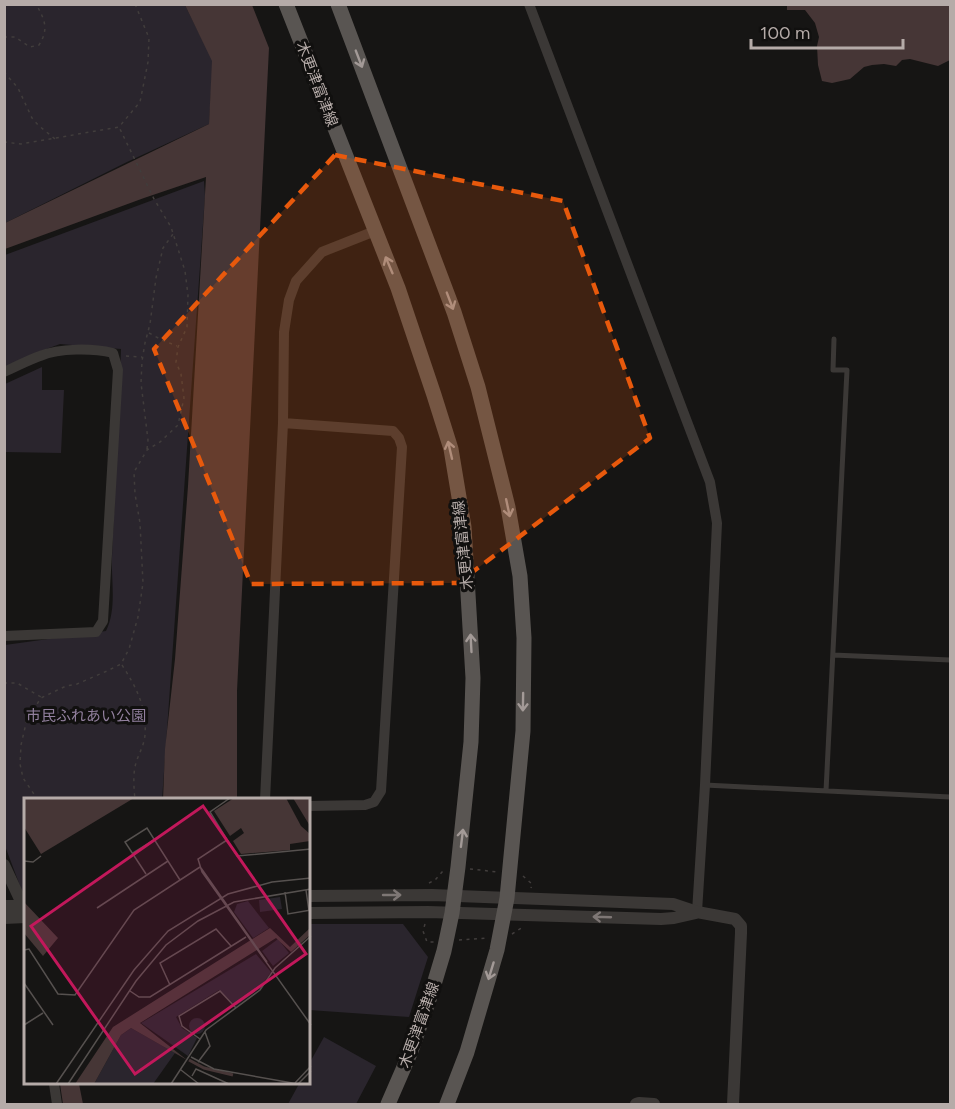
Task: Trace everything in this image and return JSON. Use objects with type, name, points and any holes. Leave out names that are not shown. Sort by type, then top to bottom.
[{"type":"main road","name":"木更津富津線","points":[[286,4],[398,288],[451,449],[464,528],[473,678],[471,742],[452,913],[432,991],[411,1051],[388,1104]]},
{"type":"main road","points":[[338,4],[454,312],[478,387],[508,507],[520,576],[524,638],[523,731],[507,898],[497,950],[466,1052],[447,1104]]},
{"type":"street","points":[[529,4],[711,490],[717,523],[698,912]]},
{"type":"street","points":[[265,798],[283,423],[284,332],[289,300],[296,281],[322,252],[375,231]]},
{"type":"street","points":[[4,372],[42,355],[63,351],[101,350],[112,353],[118,370],[103,621],[96,632],[4,636]]},
{"type":"street","points":[[283,423],[393,431],[402,447],[381,791],[374,802],[365,805],[310,806]]},
{"type":"street","points":[[4,866],[24,908]]},
{"type":"street","points":[[310,896],[454,896],[673,904],[698,912],[732,917],[739,923],[741,929],[733,1104]]},
{"type":"street","points":[[4,906],[24,910]]},
{"type":"street","points":[[4,918],[24,910]]},
{"type":"street","points":[[310,913],[452,913],[661,919],[698,912]]},
{"type":"street","points":[[54,1085],[57,1104]]},
{"type":"street","points":[[636,1104],[654,1104]]},
{"type":"lane","points":[[826,791],[847,370],[833,370],[834,339]]},
{"type":"lane","points":[[833,655],[951,660]]},
{"type":"lane","points":[[705,785],[951,797]]},
{"type":"path","points":[[4,37],[15,37],[30,47],[39,45],[44,37],[46,26],[43,15],[36,4]]},
{"type":"path","points":[[4,142],[21,144],[119,127],[140,102],[148,62],[148,38],[135,4]]},
{"type":"path","points":[[4,72],[18,88],[32,118],[55,139]]},
{"type":"path","points":[[119,127],[154,199],[171,227],[185,271],[188,295],[187,327],[178,346],[176,362],[181,374],[184,398],[178,425],[160,442],[147,450]]},
{"type":"path","points":[[37,798],[23,778],[20,764],[21,745],[27,719],[41,698],[121,664],[129,649],[138,617],[143,583],[140,523],[134,472],[147,450],[148,440],[141,383],[143,357],[163,248],[173,234]]},
{"type":"path","points":[[148,332],[178,346]]},
{"type":"path","points":[[112,353],[143,357]]},
{"type":"path","points":[[121,664],[141,698],[144,720],[145,736],[134,770],[135,798]]},
{"type":"path","points":[[4,683],[17,683],[41,698]]},
{"type":"path","points":[[435,880],[448,866],[524,876],[532,884]]},
{"type":"path","points":[[423,931],[427,942],[445,941],[509,937],[527,925]]},
{"type":"highlighted area","points":[[335,155],[563,201],[650,438],[458,583],[251,584],[154,349]]},
{"type":"green space","points":[[5,5],[185,5],[213,61],[209,124],[5,223]]},
{"type":"green space","name":"市民ふれあい公園","points":[[204,181],[205,196],[162,798],[24,798],[24,896],[5,846],[5,645],[106,631],[112,604],[121,349],[60,344],[5,367],[5,255]]},
{"type":"green space","points":[[42,367],[42,390],[64,390],[61,453],[5,452],[5,384]]},
{"type":"green space","points":[[310,924],[403,924],[428,957],[409,1017],[310,1010]]},
{"type":"green space","points":[[324,1037],[376,1066],[356,1104],[288,1104],[298,1085],[310,1085],[310,1062]]},
{"type":"shaded area","points":[[185,5],[252,5],[269,48],[237,691],[237,798],[163,798],[165,749],[175,659],[188,486],[206,177],[5,249],[5,223],[209,124],[212,61]]},
{"type":"shaded area","points":[[787,5],[950,5],[950,60],[938,66],[910,59],[902,60],[896,66],[884,64],[864,67],[850,79],[832,83],[822,81],[818,65],[819,37],[815,23],[805,10],[787,10]]},
{"type":"shaded area","points":[[60,1085],[79,1085],[83,1104],[63,1104]]}]
